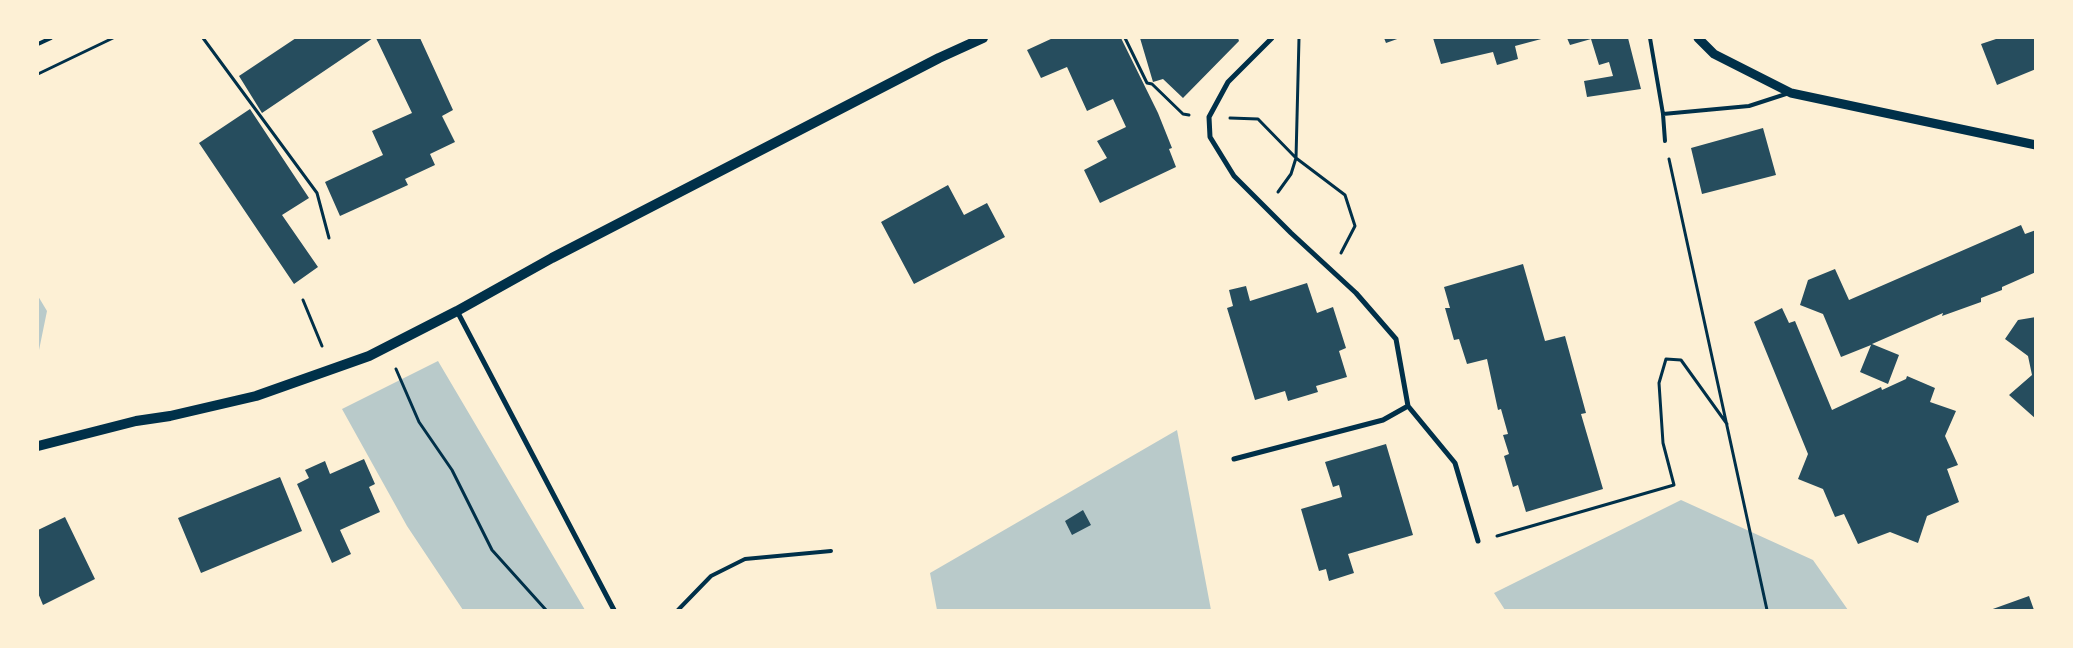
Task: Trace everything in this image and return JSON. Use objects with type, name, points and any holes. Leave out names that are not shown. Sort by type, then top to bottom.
[{"type":"main road","points":[[38,446],[136,421],[170,416],[256,396],[369,356],[457,311],[561,253],[983,38]]},
{"type":"street","points":[[1272,38],[1228,82],[1209,118],[1210,137],[1234,176],[1290,233],[1356,293],[1396,339],[1408,406],[1456,463],[1478,541]]},
{"type":"street","points":[[1698,38],[1714,54],[1791,93],[2036,145]]},
{"type":"street","points":[[457,311],[614,610]]},
{"type":"street","points":[[1234,459],[1383,420],[1408,406]]},
{"type":"lane","points":[[38,44],[51,38]]},
{"type":"lane","points":[[1650,38],[1663,114],[1665,141]]},
{"type":"lane","points":[[1663,114],[1749,106],[1791,93]]},
{"type":"lane","points":[[678,610],[711,576],[745,559],[831,551]]},
{"type":"path","points":[[38,74],[113,38]]},
{"type":"path","points":[[203,38],[317,193],[329,238]]},
{"type":"path","points":[[1126,38],[1147,83],[1152,84],[1183,114]]},
{"type":"path","points":[[1276,195],[1291,174],[1296,158],[1299,38]]},
{"type":"path","points":[[1258,119],[1296,158],[1345,195],[1355,226],[1344,248]]},
{"type":"path","points":[[1665,141],[1767,610]]},
{"type":"path","points":[[303,300],[322,346]]},
{"type":"path","points":[[386,348],[419,422],[452,470],[492,550],[546,610]]},
{"type":"path","points":[[1478,541],[1674,485],[1663,443],[1659,383],[1666,359],[1681,360],[1728,427]]},
{"type":"shaded area","points":[[38,296],[47,311],[38,355]]},
{"type":"shaded area","points":[[438,361],[585,610],[463,610],[407,526],[342,409]]},
{"type":"shaded area","points":[[1177,430],[1211,610],[937,610],[930,573]]},
{"type":"shaded area","points":[[1681,500],[1813,560],[1848,610],[1505,610],[1494,593]]},
{"type":"building","points":[[296,38],[373,38],[262,113],[239,76]]},
{"type":"building","points":[[376,38],[420,38],[453,110],[442,116],[455,142],[430,154],[435,165],[405,179],[408,185],[340,216],[325,182],[383,155],[372,131],[412,113]]},
{"type":"building","points":[[1053,38],[1121,38],[1158,113],[1172,148],[1169,149],[1176,167],[1100,203],[1084,170],[1107,158],[1097,141],[1126,127],[1113,99],[1087,111],[1067,67],[1041,78],[1027,50]]},
{"type":"building","points":[[1140,38],[1238,38],[1239,41],[1183,98],[1163,79],[1153,82]]},
{"type":"building","points":[[1384,38],[1400,38],[1386,43]]},
{"type":"building","points":[[1433,38],[1545,38],[1515,46],[1518,59],[1497,65],[1493,52],[1441,64]]},
{"type":"building","points":[[1567,38],[1628,38],[1641,89],[1587,97],[1584,81],[1613,76],[1609,62],[1599,65],[1591,39],[1570,45]]},
{"type":"building","points":[[1999,38],[2036,38],[2036,69],[1997,85],[1981,44]]},
{"type":"building","points":[[250,109],[309,198],[282,215],[318,267],[294,284],[199,143]]},
{"type":"building","points":[[1763,128],[1776,175],[1702,194],[1691,148]]},
{"type":"building","points":[[948,185],[964,215],[987,203],[1005,237],[914,284],[881,222]]},
{"type":"building","points":[[2021,225],[2025,234],[2036,230],[2036,272],[2002,287],[2002,290],[1981,298],[1981,302],[1942,316],[1943,313],[1872,344],[1899,355],[1888,384],[1860,372],[1871,345],[1841,357],[1823,314],[1800,305],[1808,280],[1835,269],[1849,300]]},
{"type":"building","points":[[1523,264],[1545,341],[1565,336],[1586,413],[1581,414],[1603,489],[1526,512],[1518,485],[1513,487],[1504,456],[1509,454],[1503,435],[1508,434],[1501,409],[1498,410],[1487,359],[1467,364],[1459,339],[1454,340],[1445,308],[1450,308],[1444,287]]},
{"type":"building","points":[[1307,283],[1317,313],[1333,307],[1346,348],[1339,351],[1347,377],[1316,386],[1318,392],[1288,401],[1285,391],[1255,400],[1227,308],[1233,306],[1229,290],[1246,286],[1250,301]]},
{"type":"building","points":[[1782,308],[1789,323],[1795,321],[1832,410],[1881,387],[1882,390],[1906,379],[1907,376],[1935,388],[1930,402],[1956,411],[1945,436],[1958,465],[1947,469],[1959,502],[1927,516],[1918,543],[1890,532],[1858,544],[1844,514],[1835,517],[1823,489],[1798,479],[1808,454],[1754,322]]},
{"type":"building","points":[[2036,317],[2036,419],[2009,395],[2032,375],[2028,356],[2005,339],[2018,320]]},
{"type":"building","points":[[1386,444],[1413,535],[1348,554],[1354,573],[1329,581],[1326,569],[1319,571],[1301,509],[1342,497],[1339,485],[1333,487],[1325,462]]},
{"type":"building","points":[[364,459],[375,484],[369,487],[380,512],[340,530],[351,554],[332,563],[297,484],[309,478],[305,470],[325,461],[330,474]]},
{"type":"building","points":[[280,477],[302,531],[201,573],[178,518]]},
{"type":"building","points":[[1083,510],[1091,525],[1072,535],[1065,521]]},
{"type":"building","points":[[65,517],[95,579],[43,605],[38,593],[38,530]]},
{"type":"building","points":[[2029,596],[2034,610],[1990,610]]}]
